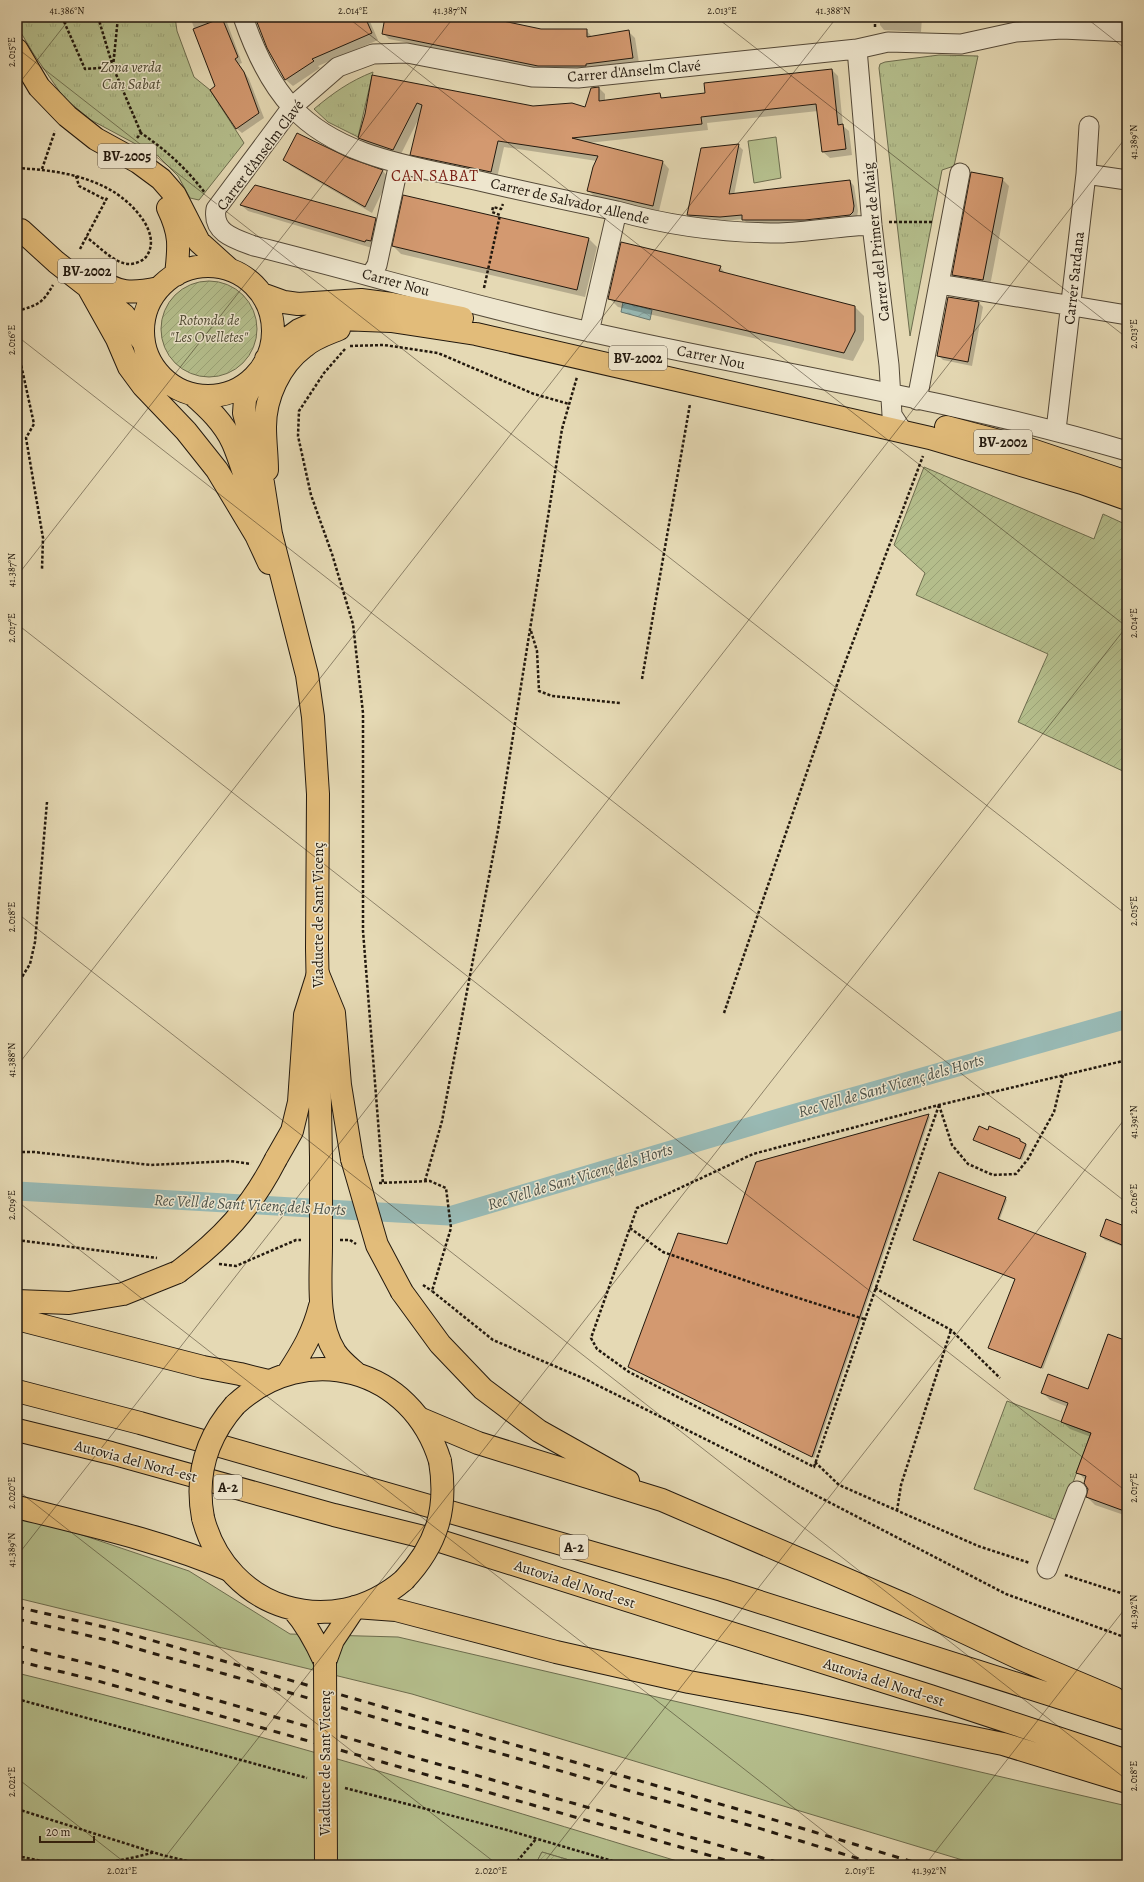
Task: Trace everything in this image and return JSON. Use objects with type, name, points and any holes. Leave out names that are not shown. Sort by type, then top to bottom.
[{"type":"main road","name":"BV-2005","points":[[17,50],[40,87],[67,116],[96,139],[138,162],[161,179],[175,195],[199,242],[229,269]]},
{"type":"main road","name":"BV-2005","points":[[17,76],[39,106],[58,125],[82,145],[140,180],[156,193],[168,208],[176,226],[179,244],[167,281]]},
{"type":"main road","name":"BV-2002","points":[[19,229],[66,255],[108,287],[123,292],[141,292],[199,266],[210,265],[229,269],[248,279],[262,294],[272,317],[272,335],[262,367]]},
{"type":"main road","name":"BV-2002","points":[[19,229],[41,250],[124,315],[144,343]]},
{"type":"main road","name":"BV-2002","points":[[167,281],[150,300],[144,317],[144,343],[148,358],[155,371],[178,389],[192,394],[217,395],[231,392],[250,381],[284,341],[299,330],[315,323],[339,320],[391,321],[476,334],[693,384],[1000,441],[1122,486]]},
{"type":"main road","points":[[89,288],[134,373],[143,386],[186,431],[217,470],[256,535],[290,607]]},
{"type":"main road","name":"BV-2002","points":[[262,294],[284,302],[298,304],[361,300],[392,304],[724,376],[897,423],[930,438],[1122,486]]},
{"type":"main road","points":[[271,534],[265,426],[272,389],[293,357],[304,347],[315,339],[356,320]]},
{"type":"main road","name":"Viaducte de Sant Vicenç","points":[[262,367],[245,399],[244,413],[263,483],[271,534],[307,674],[314,733],[318,794],[317,948],[321,1157],[321,1302],[324,1322],[335,1351],[344,1363],[357,1374]]},
{"type":"main road","name":"Viaducte de Sant Vicenç","points":[[192,394],[216,417],[233,443],[249,489],[271,534]]},
{"type":"main road","points":[[318,974],[334,1013],[340,1085],[352,1159],[377,1245],[402,1292],[440,1344],[483,1389],[539,1431],[662,1500],[906,1605],[1019,1658],[1114,1698],[1127,1711]]},
{"type":"main road","points":[[17,1301],[69,1303],[123,1294],[178,1272],[205,1252],[239,1217],[265,1181],[267,1162],[292,1131],[299,1102],[305,1016],[318,974]]},
{"type":"main road","name":"Viaducte de Sant Vicenç","points":[[288,1373],[308,1343],[315,1325],[321,1302]]},
{"type":"main road","points":[[17,1319],[203,1367],[268,1381]]},
{"type":"main road","name":"Viaducte de Sant Vicenç","points":[[323,1368],[357,1374],[386,1387],[403,1400],[421,1420],[432,1438],[440,1461],[443,1493],[438,1525],[425,1555],[404,1580],[378,1598],[355,1607],[330,1612],[292,1609],[274,1603],[258,1595],[242,1584],[229,1570],[213,1546],[202,1518],[199,1491],[204,1458],[218,1426],[235,1405],[245,1396],[268,1381],[288,1373],[323,1368]]},
{"type":"main road","name":"A-2","points":[[17,1391],[140,1423],[722,1590],[1127,1719]]},
{"type":"main road","points":[[421,1420],[478,1443],[662,1500]]},
{"type":"main road","name":"Autovia del Nord-est","points":[[17,1430],[111,1453],[334,1515],[440,1541],[930,1696],[1127,1761]]},
{"type":"main road","points":[[17,1507],[114,1532],[197,1558],[229,1570]]},
{"type":"main road","points":[[355,1607],[396,1610],[556,1652],[681,1680],[803,1703],[1003,1744],[1127,1782]]},
{"type":"main road","name":"Viaducte de Sant Vicenç","points":[[326,1865],[325,1662],[333,1640],[355,1607]]},
{"type":"main road","name":"Viaducte de Sant Vicenç","points":[[292,1609],[314,1637],[325,1662]]},
{"type":"street","name":"Carrer de Salvador Allende","points":[[243,17],[250,38],[270,78],[292,107],[337,141],[399,163],[674,224],[739,232],[779,233],[872,225]]},
{"type":"street","name":"Carrer d'Anselm Clavé","points":[[215,216],[216,209],[292,107],[338,67],[373,54],[407,53],[532,76],[578,78],[857,48],[888,42],[961,44],[1016,32],[1062,29],[1127,32]]},
{"type":"street","name":"Carrer del Primer de Maig","points":[[857,48],[872,225],[891,393],[897,423]]},
{"type":"street","name":"Carrer Sardana","points":[[1056,430],[1086,174],[1089,126]]},
{"type":"street","points":[[370,276],[377,266],[399,163]]},
{"type":"street","points":[[917,400],[960,173]]},
{"type":"street","points":[[1086,174],[1127,180]]},
{"type":"street","points":[[589,332],[617,211]]},
{"type":"street","name":"Carrer Nou","points":[[215,216],[222,231],[232,238],[254,246],[481,305],[589,332],[891,393],[1056,430],[1127,451]]},
{"type":"street","points":[[939,284],[1127,315]]},
{"type":"street","points":[[1047,1569],[1077,1491]]},
{"type":"path","points":[[62,17],[85,69],[113,67]]},
{"type":"path","points":[[98,17],[113,67],[141,133]]},
{"type":"path","points":[[113,67],[118,17]]},
{"type":"path","points":[[42,170],[58,125]]},
{"type":"path","points":[[17,168],[64,172],[96,182],[116,193],[132,206],[144,221],[151,243],[145,258],[138,263],[130,264],[122,263],[86,236]]},
{"type":"path","points":[[76,176],[80,186],[106,200]]},
{"type":"path","points":[[80,249],[108,196]]},
{"type":"path","points":[[481,305],[500,215],[492,212],[493,207],[501,209]]},
{"type":"path","points":[[872,225],[885,222],[950,222]]},
{"type":"path","points":[[17,311],[36,306],[44,301],[54,283]]},
{"type":"path","points":[[383,1184],[363,931],[363,713],[353,624],[332,554],[311,495],[298,436],[299,411],[324,374],[348,346],[384,345],[438,353],[534,394],[569,404]]},
{"type":"path","points":[[17,346],[34,424],[26,438],[44,538],[42,569]]},
{"type":"path","points":[[425,1181],[442,1121],[495,845],[562,429],[580,359]]},
{"type":"path","points":[[642,679],[693,384]]},
{"type":"path","points":[[724,1013],[840,676],[902,516],[930,438]]},
{"type":"path","points":[[531,629],[537,651],[539,691],[552,696],[620,703]]},
{"type":"path","points":[[17,984],[30,964],[35,942],[47,802]]},
{"type":"path","points":[[939,1105],[814,1467],[629,1372],[597,1349],[591,1338],[637,1208],[753,1154],[939,1105],[1127,1060]]},
{"type":"path","points":[[939,1105],[952,1146],[968,1164],[993,1175],[1016,1174],[1028,1159],[1054,1112],[1063,1075]]},
{"type":"path","points":[[17,1152],[34,1152],[152,1165],[230,1161],[267,1162]]},
{"type":"path","points":[[375,1183],[383,1184],[430,1181],[446,1188],[450,1228],[432,1292],[493,1340],[592,1383],[768,1470],[1006,1594],[1127,1638]]},
{"type":"path","points":[[630,1228],[663,1252],[767,1288],[864,1319]]},
{"type":"path","points":[[875,1288],[951,1330],[1000,1378]]},
{"type":"path","points":[[897,1511],[901,1485],[951,1330]]},
{"type":"path","points":[[815,1462],[838,1485],[978,1546],[1127,1595]]},
{"type":"path","points":[[17,1808],[155,1852],[204,1865]]},
{"type":"path","points":[[514,1865],[536,1838]]},
{"type":"path","points":[[17,1856],[48,1862],[78,1865],[126,1860],[155,1852]]},
{"type":"green space","name":"Zona verda Can Sabat","points":[[17,17],[175,17],[177,31],[194,77],[210,90],[244,143],[199,200],[190,198],[178,176],[158,156],[91,120],[64,98],[33,53],[17,26]]},
{"type":"green space","points":[[939,55],[978,56],[954,166],[942,170],[910,336],[879,68],[880,64],[885,62]]},
{"type":"green space","points":[[373,72],[358,137],[328,122],[314,109],[342,88]]},
{"type":"green space","points":[[776,137],[781,178],[754,183],[748,141]]},
{"type":"green space","name":"Rotonda de \"Les Ovelletes\"","points":[[209,281],[227,285],[236,289],[243,295],[249,302],[253,311],[257,329],[253,347],[249,356],[243,363],[236,369],[227,373],[209,377],[191,373],[182,369],[175,363],[169,356],[165,347],[161,329],[165,311],[169,302],[175,295],[182,289],[191,285]]},
{"type":"green space","points":[[924,467],[1094,539],[1103,514],[1127,525],[1127,773],[1018,722],[1048,654],[916,595],[925,573],[894,545]]},
{"type":"green space","points":[[1007,1401],[1091,1433],[1059,1521],[974,1489]]},
{"type":"green space","points":[[17,1513],[189,1571],[290,1634],[398,1637],[1127,1806],[1127,1865],[979,1865],[412,1694],[17,1598]]},
{"type":"green space","points":[[17,1673],[102,1694],[271,1740],[690,1865],[586,1865],[542,1852],[535,1865],[17,1865]]},
{"type":"green space","points":[[542,1852],[586,1865],[535,1865]]},
{"type":"water","points":[[623,302],[652,310],[650,320],[621,312]]},
{"type":"building","points":[[255,17],[365,17],[372,33],[312,59],[314,61],[285,80],[267,48]]},
{"type":"building","points":[[385,17],[484,17],[541,29],[587,29],[587,37],[629,30],[633,58],[586,64],[586,66],[538,66],[382,34]]},
{"type":"building","points":[[222,18],[238,57],[235,59],[244,72],[259,113],[236,129],[210,90],[215,86],[193,29]]},
{"type":"building","points":[[832,69],[838,125],[843,124],[846,149],[822,152],[816,104],[701,117],[702,124],[572,138],[663,161],[653,206],[587,191],[593,167],[598,156],[498,141],[491,172],[410,155],[422,105],[417,103],[393,150],[358,138],[365,114],[372,75],[533,106],[572,103],[585,107],[591,88],[599,87],[599,101],[660,93],[661,98],[705,93],[704,83]]},
{"type":"building","points":[[297,133],[349,158],[383,170],[365,207],[283,160]]},
{"type":"building","points":[[739,144],[729,194],[850,180],[854,206],[853,212],[850,215],[805,220],[742,220],[742,215],[720,217],[687,215],[701,148]]},
{"type":"building","points":[[971,172],[1003,178],[983,280],[952,275]]},
{"type":"building","points":[[255,185],[376,218],[371,241],[366,240],[365,242],[240,205]]},
{"type":"building","points":[[403,195],[589,238],[577,290],[392,246]]},
{"type":"building","points":[[621,242],[721,266],[719,271],[855,306],[855,331],[844,353],[608,299]]},
{"type":"building","points":[[948,297],[979,302],[968,362],[937,356]]},
{"type":"building","points":[[929,1114],[812,1457],[628,1367],[678,1233],[727,1244],[756,1162]]},
{"type":"building","points":[[979,1126],[988,1130],[989,1126],[1020,1139],[1020,1141],[1026,1144],[1020,1159],[973,1140]]},
{"type":"building","points":[[939,1172],[1006,1197],[998,1219],[1086,1253],[1041,1368],[988,1348],[1015,1279],[913,1240]]},
{"type":"building","points":[[1106,1219],[1127,1227],[1127,1233],[1122,1245],[1100,1236]]},
{"type":"building","points":[[1108,1334],[1127,1341],[1127,1512],[1086,1497],[1088,1489],[1084,1483],[1086,1476],[1076,1473],[1091,1433],[1061,1422],[1068,1403],[1041,1393],[1048,1374],[1088,1389]]},
{"type":"waterway","name":"Rec Vell de Sant Vicenç dels Horts","points":[[17,1191],[449,1216],[792,1114],[1127,1019]]},
{"type":"railway","points":[[17,1607],[109,1628],[758,1815],[923,1865]]},
{"type":"railway","points":[[17,1619],[107,1640],[755,1827],[879,1865]]},
{"type":"railway","points":[[17,1646],[95,1665],[787,1865]]},
{"type":"railway","points":[[17,1661],[91,1679],[743,1865]]},
{"type":"district","name":"CAN SABAT","points":[[435,176]]}]
